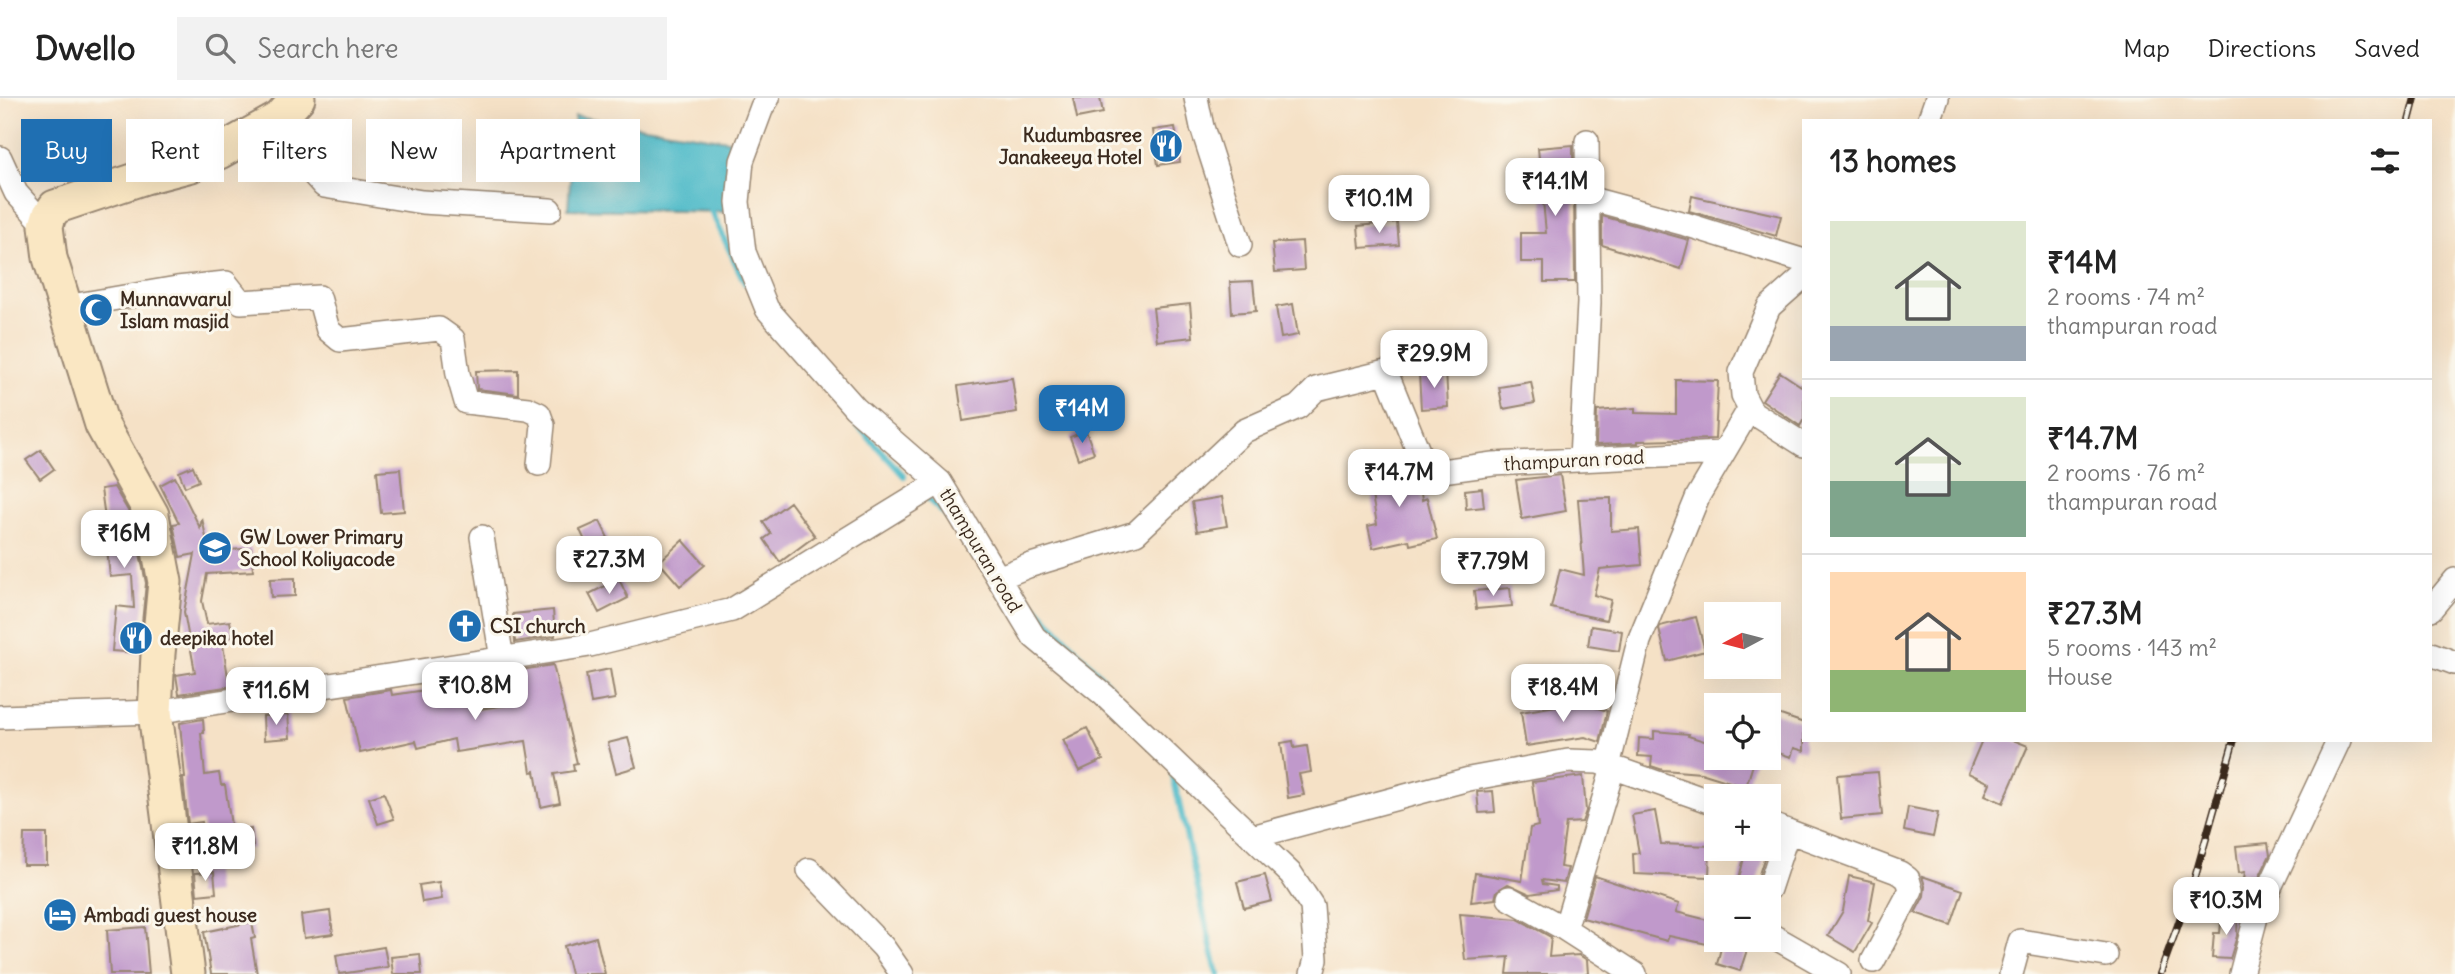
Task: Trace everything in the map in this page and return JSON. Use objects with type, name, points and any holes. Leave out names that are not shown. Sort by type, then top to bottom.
[{"type":"main road","points":[[275,119],[298,98]]},
{"type":"main road","points":[[188,974],[155,712],[165,582],[152,515],[102,425],[49,252],[46,226],[55,207],[145,177],[191,165],[238,141]]},
{"type":"street","name":"thampuran road","points":[[768,98],[762,107],[742,161],[738,202],[744,252],[767,309],[855,408],[940,482],[963,519],[1006,575],[1034,637],[1104,695],[1291,874],[1312,906],[1316,959],[1312,974]]},
{"type":"street","points":[[1196,98],[1202,127],[1240,245]]},
{"type":"street","points":[[1581,459],[1589,303],[1587,141]]},
{"type":"street","points":[[0,158],[16,193],[46,226]]},
{"type":"street","points":[[320,182],[324,186],[422,202],[550,209]]},
{"type":"street","points":[[1588,198],[1685,224],[1802,260]]},
{"type":"street","points":[[1802,278],[1769,307],[1741,372],[1743,396],[1752,412],[1802,444]]},
{"type":"street","points":[[65,307],[177,288],[226,283],[242,302],[319,298],[328,330],[340,340],[439,329],[453,339],[458,374],[466,402],[528,409],[539,414],[543,425],[539,464]]},
{"type":"street","name":"thampuran road","points":[[1006,575],[1136,533],[1244,431],[1298,407],[1316,388],[1385,372],[1427,473],[1493,464],[1722,453]]},
{"type":"street","points":[[1565,929],[1610,767],[1639,640],[1698,496],[1750,408]]},
{"type":"street","points":[[0,717],[155,712],[590,645],[732,610],[940,482]]},
{"type":"street","points":[[482,537],[502,659]]},
{"type":"street","points":[[2432,608],[2455,580]]},
{"type":"street","points":[[2432,653],[2455,663]]},
{"type":"street","points":[[2241,974],[2256,917],[2338,742]]},
{"type":"street","points":[[1252,837],[1469,779],[1568,761],[1598,762],[1704,800]]},
{"type":"street","points":[[1781,828],[1900,873],[1908,879],[1911,890],[1873,961]]},
{"type":"street","points":[[809,870],[883,947],[902,974]]},
{"type":"street","points":[[1509,898],[1565,929],[1635,974]]},
{"type":"street","points":[[1781,941],[1839,974]]},
{"type":"street","points":[[2011,974],[2020,941],[2106,955]]},
{"type":"water","points":[[640,126],[740,142],[731,212],[568,209],[570,182],[640,182]]},
{"type":"building","points":[[1073,98],[1100,98],[1103,113],[1077,118]]},
{"type":"building","name":"Kudumbasree Janakeeya Hotel","points":[[1175,127],[1180,162],[1158,165],[1153,130]]},
{"type":"building","points":[[1573,145],[1573,170],[1570,170],[1574,191],[1575,282],[1544,282],[1544,262],[1521,262],[1521,233],[1546,233],[1538,148]]},
{"type":"building","points":[[1692,196],[1781,216],[1776,236],[1689,211]]},
{"type":"building","points":[[1602,216],[1689,240],[1681,269],[1602,245]]},
{"type":"building","points":[[1397,222],[1399,245],[1360,248],[1358,226]]},
{"type":"building","points":[[1302,241],[1304,270],[1275,272],[1272,243]]},
{"type":"building","points":[[1253,281],[1256,311],[1232,313],[1230,282]]},
{"type":"building","points":[[1190,304],[1193,337],[1157,341],[1153,308]]},
{"type":"building","points":[[1293,304],[1298,335],[1281,338],[1276,307]]},
{"type":"building","points":[[518,370],[518,394],[477,389],[476,371]]},
{"type":"building","points":[[1446,371],[1448,407],[1421,409],[1419,373]]},
{"type":"building","points":[[1780,372],[1802,387],[1800,426],[1762,400]]},
{"type":"building","points":[[1012,378],[1017,412],[963,421],[958,386]]},
{"type":"building","points":[[1676,380],[1718,381],[1715,439],[1596,445],[1597,411],[1635,408],[1635,413],[1676,414]]},
{"type":"building","points":[[1531,382],[1535,403],[1503,409],[1499,387]]},
{"type":"building","points":[[1086,431],[1094,453],[1078,459],[1070,437]]},
{"type":"building","points":[[41,450],[54,469],[40,479],[26,460]]},
{"type":"building","points":[[1408,465],[1420,485],[1422,500],[1427,498],[1437,539],[1410,545],[1409,540],[1373,548],[1368,526],[1377,524],[1368,472]]},
{"type":"building","points":[[193,466],[199,481],[185,487],[179,472]]},
{"type":"building","points":[[400,469],[404,511],[381,513],[377,471]]},
{"type":"building","points":[[1560,475],[1566,511],[1522,519],[1516,480]]},
{"type":"building","points":[[175,477],[200,528],[202,518],[209,552],[251,548],[253,571],[207,574],[202,601],[207,624],[230,621],[233,637],[222,639],[228,677],[272,674],[272,680],[179,694],[176,675],[195,672],[184,612],[195,554],[180,557],[173,524],[179,523],[160,485]]},
{"type":"building","points":[[114,487],[130,514],[132,529],[135,529],[146,583],[139,653],[112,651],[116,606],[134,608],[132,575],[110,577],[107,549],[102,550],[101,532],[107,532],[101,489]]},
{"type":"building","points":[[1482,488],[1484,507],[1466,509],[1465,490]]},
{"type":"building","points":[[1222,497],[1227,526],[1197,531],[1192,502]]},
{"type":"building","points":[[1611,498],[1611,531],[1639,529],[1642,565],[1600,569],[1594,595],[1611,600],[1606,620],[1551,608],[1560,569],[1584,575],[1578,499]]},
{"type":"building","points":[[790,502],[815,536],[780,562],[764,539],[771,534],[763,522]]},
{"type":"building","points":[[600,521],[608,538],[588,547],[580,530]]},
{"type":"building","points":[[683,540],[705,565],[680,586],[659,562]]},
{"type":"building","points":[[295,578],[295,596],[271,597],[270,579]]},
{"type":"building","points":[[619,579],[628,598],[599,613],[589,594]]},
{"type":"building","points":[[1510,588],[1512,606],[1476,609],[1474,591]]},
{"type":"building","points":[[553,610],[555,636],[515,642],[513,614]]},
{"type":"building","points":[[474,611],[481,628],[460,635],[454,618]]},
{"type":"building","points":[[1696,617],[1704,651],[1667,661],[1660,626]]},
{"type":"building","points":[[1591,626],[1622,631],[1619,651],[1588,646]]},
{"type":"building","points":[[553,665],[577,763],[573,764],[574,771],[554,774],[560,803],[541,807],[535,771],[531,772],[526,741],[456,752],[454,739],[418,748],[416,741],[360,753],[347,697],[391,690],[392,695],[426,690],[426,684],[468,678],[472,710],[507,705],[501,673]]},
{"type":"building","points":[[610,669],[615,699],[591,703],[586,674]]},
{"type":"building","points":[[1579,702],[1607,711],[1600,742],[1585,737],[1526,746],[1521,712]]},
{"type":"building","points":[[288,714],[290,738],[264,740],[263,716]]},
{"type":"building","points":[[1781,715],[1802,722],[1804,751],[1794,748],[1791,757],[1781,754]]},
{"type":"building","points":[[203,719],[204,733],[201,733],[205,775],[219,773],[221,785],[225,785],[232,832],[251,829],[253,848],[207,855],[202,822],[188,824],[180,723]]},
{"type":"building","points":[[1087,728],[1103,760],[1079,771],[1063,740]]},
{"type":"building","points":[[1654,731],[1689,734],[1688,736],[1704,741],[1704,770],[1751,770],[1747,784],[1736,784],[1701,773],[1663,770],[1651,766],[1652,757],[1638,756],[1639,738],[1654,739]]},
{"type":"building","points":[[628,738],[636,767],[616,773],[608,743]]},
{"type":"building","points":[[1293,741],[1294,748],[1307,746],[1311,772],[1299,774],[1304,795],[1288,798],[1281,743]]},
{"type":"building","points":[[1981,742],[2018,742],[2028,746],[2003,803],[1985,795],[1990,783],[1968,773]]},
{"type":"building","points":[[1878,772],[1882,815],[1841,819],[1837,775]]},
{"type":"building","points":[[1583,776],[1586,811],[1582,822],[1566,823],[1560,867],[1568,868],[1564,883],[1542,880],[1543,884],[1557,886],[1557,890],[1530,894],[1508,884],[1497,891],[1495,899],[1471,902],[1475,873],[1522,881],[1530,828],[1538,826],[1532,782]]},
{"type":"building","points":[[1493,791],[1495,812],[1479,813],[1477,792]]},
{"type":"building","points":[[384,793],[394,819],[378,824],[369,798]]},
{"type":"building","points":[[1908,807],[1938,813],[1933,837],[1904,831]]},
{"type":"building","points":[[1655,811],[1661,844],[1704,846],[1704,861],[1710,861],[1709,875],[1634,874],[1633,854],[1639,853],[1632,815]]},
{"type":"building","points":[[24,834],[47,834],[47,865],[23,865]]},
{"type":"building","points":[[2268,843],[2270,855],[2247,903],[2241,902],[2245,872],[2239,873],[2236,846]]},
{"type":"building","points":[[1743,861],[1763,861],[1759,875],[1740,875]]},
{"type":"building","points":[[214,872],[216,893],[197,895],[195,873]]},
{"type":"building","points":[[1265,875],[1272,901],[1244,908],[1237,882]]},
{"type":"building","points":[[1595,876],[1679,904],[1676,912],[1704,919],[1704,943],[1669,936],[1667,941],[1583,918]]},
{"type":"building","points":[[1849,876],[1875,882],[1868,920],[1872,923],[1855,952],[1828,936],[1843,911]]},
{"type":"building","points":[[1922,876],[1963,890],[1951,925],[1915,913],[1924,896]]},
{"type":"building","points":[[439,882],[442,899],[422,902],[419,885]]},
{"type":"building","points":[[330,911],[333,934],[304,938],[301,915]]},
{"type":"building","points":[[2222,912],[2238,913],[2237,936],[2230,959],[2212,958],[2214,933],[2220,933]]},
{"type":"building","points":[[1460,914],[1518,919],[1551,937],[1549,957],[1579,955],[1587,960],[1588,974],[1507,974],[1509,957],[1465,960]]},
{"type":"building","points":[[252,922],[255,938],[251,939],[257,974],[211,974],[204,932]]},
{"type":"building","points":[[145,927],[149,974],[110,974],[107,930]]},
{"type":"building","points":[[596,937],[605,974],[571,974],[564,946]]},
{"type":"building","points":[[384,947],[388,967],[339,974],[336,955]]},
{"type":"building","points":[[1720,952],[1746,952],[1740,971],[1717,964]]},
{"type":"building","points":[[420,954],[422,974],[393,974],[391,957]]},
{"type":"waterway","points":[[708,204],[745,283]]},
{"type":"waterway","points":[[848,415],[904,476]]},
{"type":"waterway","points":[[928,499],[955,524]]},
{"type":"waterway","points":[[1012,581],[1110,686]]},
{"type":"waterway","points":[[1172,771],[1219,974]]},
{"type":"railway","points":[[2410,119],[2415,98]]},
{"type":"railway","points":[[2160,974],[2194,881],[2233,742]]},
{"type":"place","name":"Kudumbasree Janakeeya Hotel","points":[[1166,146]]},
{"type":"place","name":"Munnavvarul Islam masjid","points":[[96,310]]},
{"type":"place","name":"GW Lower Primary School Koliyacode","points":[[215,548]]},
{"type":"place","name":"CSI church","points":[[465,626]]},
{"type":"place","name":"deepika hotel","points":[[136,638]]},
{"type":"place","name":"Ambadi guest house","points":[[60,915]]}]
